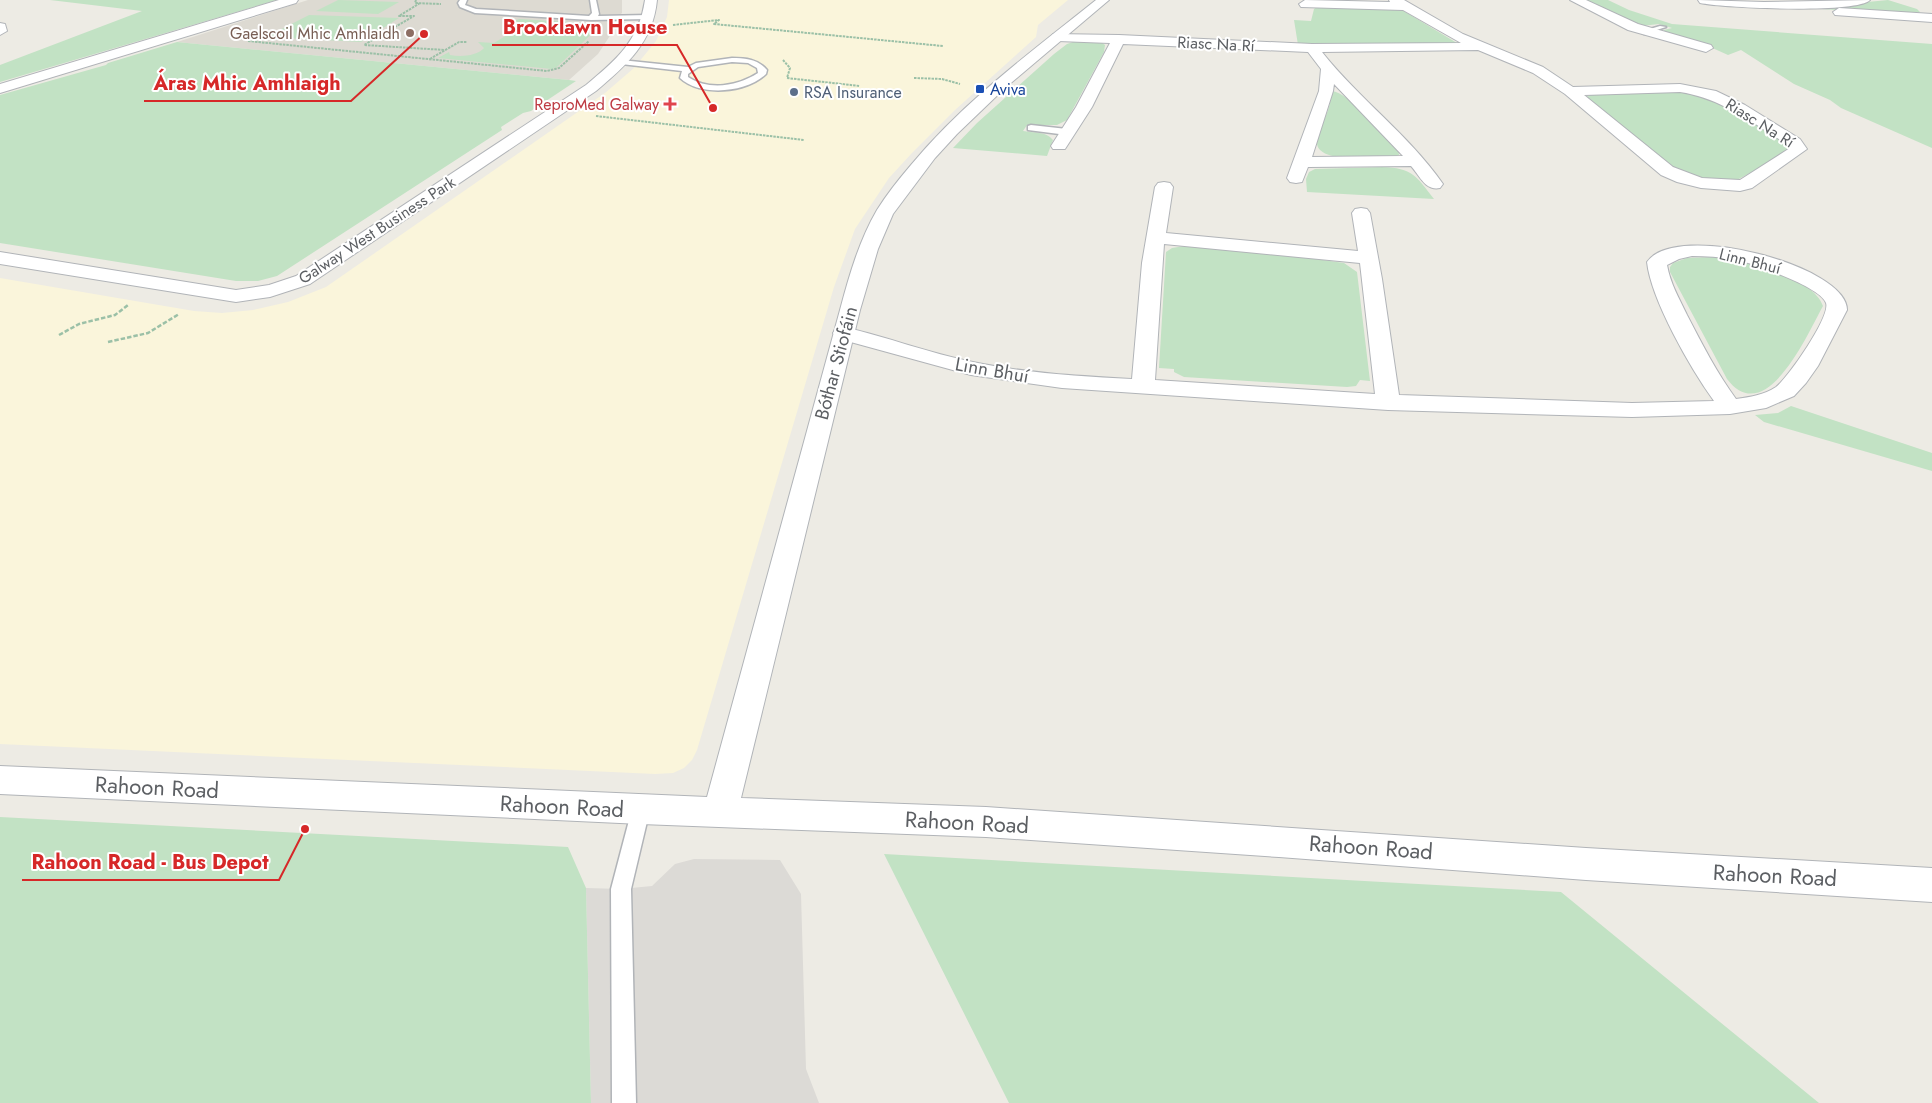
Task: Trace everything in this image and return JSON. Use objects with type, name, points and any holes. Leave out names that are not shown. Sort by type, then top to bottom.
[{"type":"street","points":[[0,89],[292,0]]},
{"type":"street","name":"Bóthar Stiofáin","points":[[720,812],[844,333],[866,254],[885,212],[938,143],[998,87],[1103,0]]},
{"type":"street","points":[[1576,0],[1618,22],[1644,32],[1706,48]]},
{"type":"street","points":[[1704,0],[1734,4],[1782,6],[1864,0]]},
{"type":"street","points":[[1302,17],[1306,2],[1399,3]]},
{"type":"street","name":"Riasc Na Rí","points":[[1399,3],[1480,47],[1538,70],[1570,91],[1667,171],[1691,181],[1725,186],[1746,184],[1800,149],[1794,142],[1723,100],[1697,90],[1680,88],[1570,91]]},
{"type":"street","points":[[1910,3],[1932,11]]},
{"type":"street","name":"Galway West Business Park","points":[[0,258],[236,296],[260,294],[284,288],[303,280],[591,88],[620,62],[641,38],[650,9]]},
{"type":"street","points":[[1804,10],[1932,18]]},
{"type":"street","name":"Riasc Na Rí","points":[[1058,37],[1312,48],[1480,47]]},
{"type":"street","points":[[1059,146],[1084,107],[1119,39]]},
{"type":"street","points":[[1312,48],[1328,70],[1403,145],[1434,184]]},
{"type":"street","points":[[1296,178],[1309,136],[1326,92],[1328,70]]},
{"type":"street","points":[[1302,162],[1416,161]]},
{"type":"street","points":[[1143,386],[1152,263],[1164,187]]},
{"type":"street","points":[[1361,212],[1388,403]]},
{"type":"street","points":[[1157,238],[1369,258]]},
{"type":"street","name":"Linn Bhuí","points":[[844,333],[988,372],[1044,379],[1388,403],[1644,409],[1730,407],[1769,400],[1796,382],[1832,321],[1838,309],[1836,302],[1825,291],[1803,278],[1758,259],[1713,251],[1684,252],[1664,257],[1657,262],[1659,278],[1706,371],[1730,407]]},
{"type":"street","name":"Rahoon Road","points":[[0,780],[641,809],[986,822],[1279,841],[1586,864],[1932,885]]},
{"type":"lane","points":[[464,0],[461,3],[462,6],[470,10],[591,18],[650,9]]},
{"type":"lane","points":[[591,18],[596,14],[593,0]]},
{"type":"lane","points":[[1644,32],[1662,27]]},
{"type":"lane","points":[[620,62],[689,69],[707,62],[732,60],[753,62],[763,70],[762,74],[748,83],[722,87],[697,85],[688,82],[684,78],[684,73],[689,69]]},
{"type":"lane","points":[[1031,128],[1067,132]]},
{"type":"lane","points":[[624,1103],[620,889],[641,809]]},
{"type":"path","points":[[416,0],[415,3],[450,4]]},
{"type":"path","points":[[420,3],[399,16],[414,16],[364,45],[445,50]]},
{"type":"path","points":[[672,25],[719,20],[714,24],[943,46]]},
{"type":"path","points":[[242,40],[552,71],[559,68],[594,36]]},
{"type":"path","points":[[429,60],[459,42],[467,42]]},
{"type":"path","points":[[787,78],[860,86]]},
{"type":"path","points":[[914,78],[942,79],[978,87],[998,87]]},
{"type":"path","points":[[592,116],[804,140]]},
{"type":"path","points":[[59,335],[79,324],[115,315],[130,304]]},
{"type":"path","points":[[108,342],[148,333],[182,312]]},
{"type":"shaded area","name":"Gaelscoil Mhic Amhlaidh","points":[[308,0],[622,0],[622,13],[610,24],[617,25],[598,54],[569,80],[177,42]]},
{"type":"shaded area","points":[[669,0],[1068,0],[1038,25],[1036,37],[955,110],[911,154],[889,178],[855,229],[834,287],[697,750],[692,760],[684,768],[673,773],[655,774],[0,744],[0,278],[194,311],[222,313],[253,310],[288,302],[326,287],[605,93],[634,68],[656,41],[667,17]]},
{"type":"shaded area","points":[[694,859],[780,860],[801,894],[806,1069],[819,1103],[591,1103],[586,888],[621,889],[652,886],[675,864]]},
{"type":"green space","points":[[50,0],[277,0],[0,82],[0,65],[142,11]]},
{"type":"green space","points":[[338,0],[399,2],[378,14],[316,11]]},
{"type":"green space","points":[[1583,0],[1608,0],[1629,10],[1672,24],[1932,44],[1932,148],[1841,108],[1830,100],[1794,84],[1741,50],[1728,55],[1708,46],[1663,33],[1664,30],[1672,28],[1659,24],[1641,26]]},
{"type":"green space","points":[[1888,0],[1917,9],[1920,12],[1900,14],[1806,8]]},
{"type":"green space","points":[[1317,7],[1402,10],[1457,43],[1298,45],[1294,20],[1311,21],[1314,9]]},
{"type":"green space","points":[[309,15],[399,18],[361,42],[266,37]]},
{"type":"green space","points":[[519,19],[602,24],[557,67],[552,69],[438,58],[449,52],[450,55],[459,56],[477,53],[484,48],[478,42],[494,43],[525,24],[511,23]]},
{"type":"green space","points":[[1076,41],[1101,42],[1105,45],[1104,52],[1067,120],[1057,125],[1027,125],[1023,131],[1047,135],[1053,140],[1047,156],[953,148],[977,123],[1054,54],[1067,44]]},
{"type":"green space","points":[[177,42],[576,81],[531,111],[523,113],[501,127],[502,130],[277,276],[258,281],[236,281],[0,243],[0,95],[106,65]]},
{"type":"green space","points":[[1332,91],[1347,98],[1366,115],[1398,147],[1399,155],[1386,158],[1362,159],[1336,157],[1326,154],[1319,149],[1317,141],[1331,100]]},
{"type":"green space","points":[[1686,91],[1710,97],[1784,141],[1789,148],[1765,165],[1735,181],[1703,180],[1673,169],[1586,97],[1592,94]]},
{"type":"green space","points":[[1382,167],[1401,169],[1413,175],[1423,184],[1434,199],[1307,192],[1306,179],[1309,172],[1315,169]]},
{"type":"green space","points":[[1184,246],[1266,252],[1344,263],[1357,272],[1370,381],[1360,380],[1356,386],[1347,387],[1184,377],[1174,372],[1174,369],[1159,368],[1166,252],[1172,248]]},
{"type":"green space","points":[[1713,257],[1757,265],[1791,278],[1806,286],[1817,295],[1823,306],[1784,372],[1771,385],[1756,393],[1742,392],[1727,379],[1670,272],[1670,267],[1673,263],[1687,258]]},
{"type":"green space","points":[[1791,406],[1932,453],[1932,471],[1764,422],[1755,415],[1778,413]]},
{"type":"green space","points":[[0,817],[568,847],[586,888],[591,1103],[0,1103]]},
{"type":"green space","points":[[884,854],[1561,892],[1819,1103],[1009,1103]]},
{"type":"place","name":"Gaelscoil Mhic Amhlaidh","points":[[410,33]]},
{"type":"place","name":"Áras Mhic Amhlaigh","points":[[424,34]]},
{"type":"place","name":"Aviva","points":[[980,89]]},
{"type":"place","name":"RSA Insurance","points":[[794,92]]},
{"type":"place","name":"ReproMed Galway","points":[[670,104]]},
{"type":"place","name":"Brooklawn House","points":[[713,108]]},
{"type":"place","name":"Rahoon Road - Bus Depot","points":[[305,829]]}]
